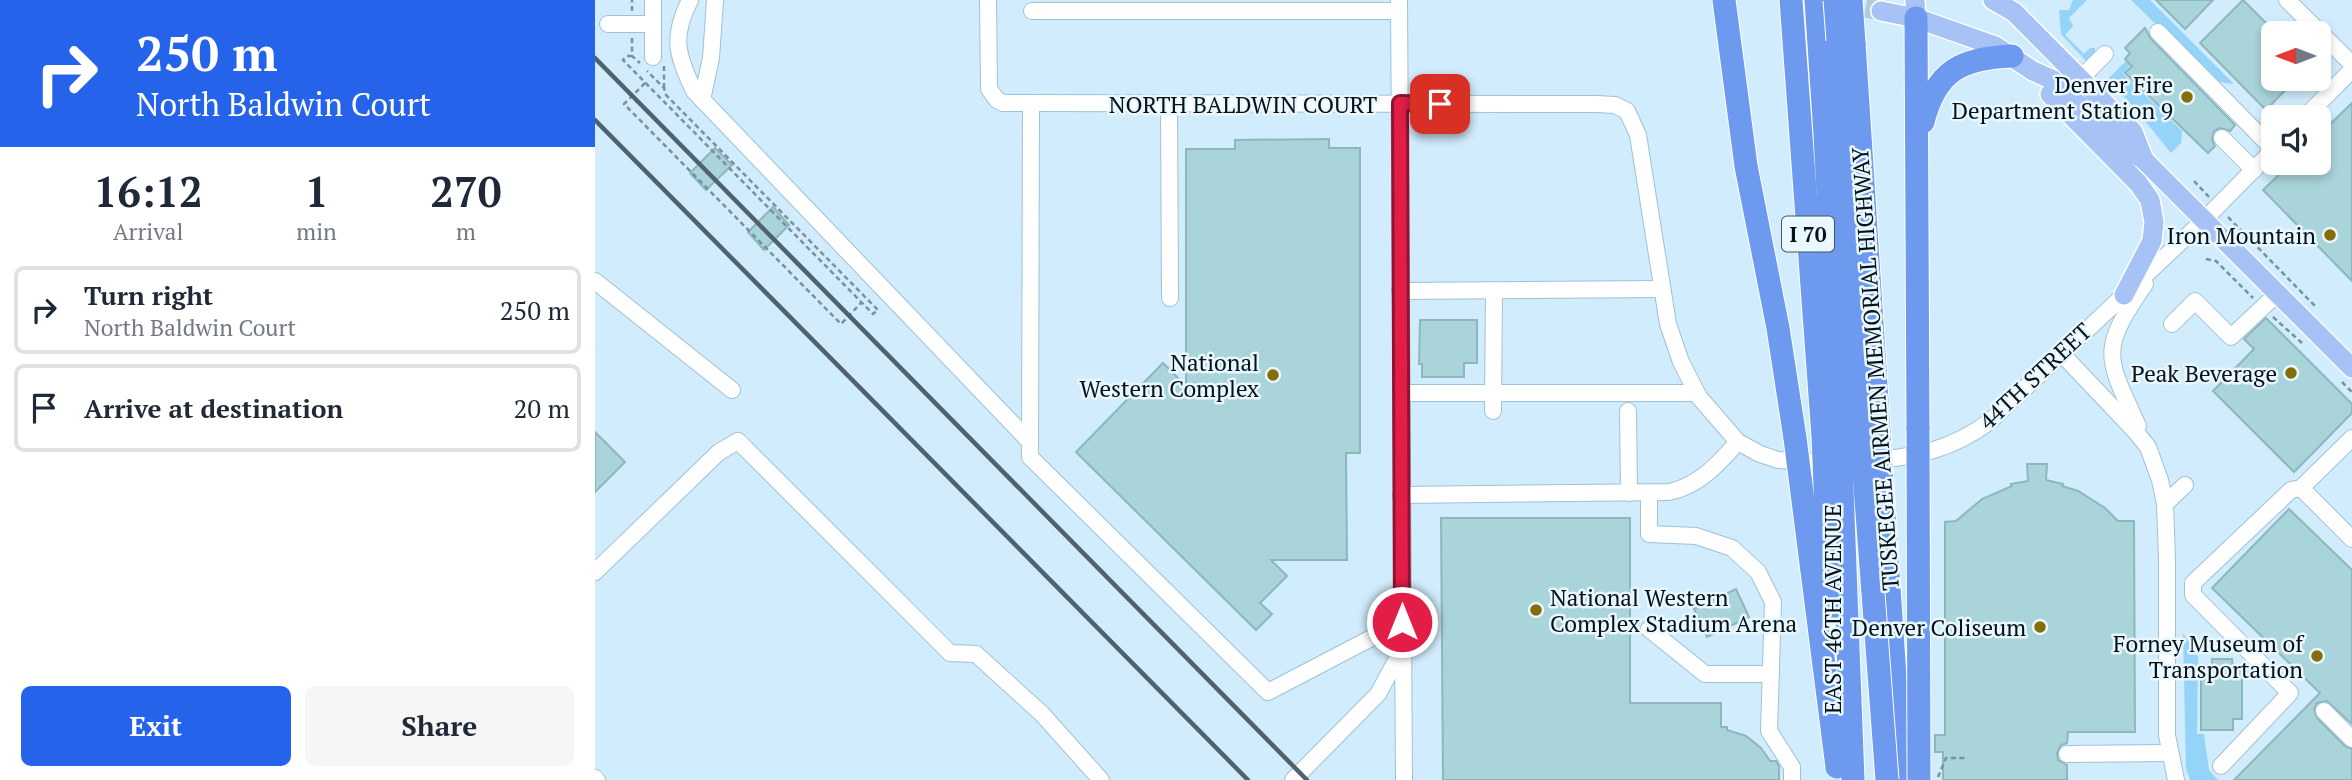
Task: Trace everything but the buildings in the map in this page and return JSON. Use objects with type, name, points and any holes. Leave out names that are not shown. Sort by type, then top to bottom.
[{"type":"highway","points":[[1724,0],[1746,166],[1778,328],[1795,438],[1841,777]]},
{"type":"highway","name":"TUSKEGEE AIRMEN MEMORIAL HIGHWAY","points":[[1791,0],[1793,33],[1902,780]]},
{"type":"highway","points":[[1816,0],[1837,40]]},
{"type":"highway","points":[[1835,0],[1851,434],[1887,780]]},
{"type":"highway","name":"TUSKEGEE AIRMEN MEMORIAL HIGHWAY","points":[[1841,777],[1851,434],[1837,40],[1851,0]]},
{"type":"highway","points":[[1915,9],[1919,780]]},
{"type":"highway","points":[[1917,145],[1927,107],[1944,78],[1969,61],[2012,56]]},
{"type":"main road","points":[[2001,2],[2133,132],[2144,160]]},
{"type":"main road","points":[[1881,11],[1915,9],[1986,41],[2033,71],[2053,80],[2122,146],[2144,160],[2352,368]]},
{"type":"main road","points":[[2033,71],[2053,98],[2138,183],[2150,200],[2154,222],[2152,241],[2124,295]]},
{"type":"street","points":[[653,0],[653,57]]},
{"type":"street","points":[[690,0],[680,20],[679,58],[694,91],[1030,442]]},
{"type":"street","points":[[702,100],[711,58],[715,0]]},
{"type":"street","name":"NORTH BALDWIN COURT","points":[[988,0],[989,89],[997,100],[1003,103],[1615,105],[1631,116],[1638,135],[1661,289]]},
{"type":"street","points":[[2287,0],[2352,64]]},
{"type":"street","points":[[1032,11],[1399,6],[1404,780]]},
{"type":"street","points":[[608,24],[653,24]]},
{"type":"street","points":[[2158,32],[2261,138]]},
{"type":"street","points":[[2080,79],[2105,54]]},
{"type":"street","points":[[2317,105],[2352,70]]},
{"type":"street","points":[[1031,104],[1030,457],[1268,692],[1402,622]]},
{"type":"street","points":[[1169,104],[1170,298]]},
{"type":"street","points":[[2222,138],[2254,170]]},
{"type":"street","name":"44TH STREET","points":[[1738,442],[1760,454],[1779,460],[1841,463],[1907,456],[1956,443],[1989,422],[2204,220],[2261,163]]},
{"type":"street","points":[[2160,261],[2116,330],[2111,360],[2115,375],[2148,447],[2165,504],[2167,735],[2176,780]]},
{"type":"street","points":[[595,281],[732,390]]},
{"type":"street","points":[[1400,291],[1661,289],[1674,345],[1696,393],[1738,442],[1722,460],[1689,486],[1669,492],[1401,495]]},
{"type":"street","points":[[1493,411],[1494,290]]},
{"type":"street","points":[[2172,324],[2195,301],[2231,337],[2277,294]]},
{"type":"street","points":[[2061,353],[2148,447]]},
{"type":"street","points":[[1401,393],[1696,393]]},
{"type":"street","points":[[1628,411],[1629,493]]},
{"type":"street","points":[[2221,766],[2290,693],[2193,595],[2193,583],[2291,490],[2301,488],[2352,438]]},
{"type":"street","points":[[595,572],[719,452],[738,441],[950,653],[976,653],[1042,714],[1101,780]]},
{"type":"street","name":"EAST 46TH AVENUE","points":[[1841,463],[1833,490],[1841,777]]},
{"type":"street","points":[[2165,504],[2185,485]]},
{"type":"street","points":[[2301,488],[2352,539]]},
{"type":"street","points":[[1649,493],[1649,534],[1696,536],[1732,548],[1758,572],[1773,602],[1769,731],[1792,767],[1792,780]]},
{"type":"street","points":[[1293,780],[1378,694],[1398,657],[1402,622]]},
{"type":"street","points":[[1649,629],[1705,674],[1771,674]]},
{"type":"street","points":[[2324,711],[2352,739]]},
{"type":"street","points":[[2067,754],[2169,752]]},
{"type":"path","points":[[632,55],[623,60],[873,314],[877,310],[666,95],[664,88]]},
{"type":"path","points":[[645,83],[624,104],[841,324],[861,303]]},
{"type":"path","points":[[682,120],[687,116]]},
{"type":"path","points":[[2194,181],[2202,190]]},
{"type":"path","points":[[2231,220],[2305,295]]},
{"type":"path","points":[[821,262],[825,257]]},
{"type":"path","points":[[2206,259],[2216,261],[2257,301]]},
{"type":"path","points":[[1936,780],[1946,758],[1968,758]]},
{"type":"shaded area","points":[[2073,0],[2087,0],[2069,18],[2073,26],[2065,35],[2084,54],[2090,48],[2095,48],[2095,54],[2087,62],[2061,34],[2059,10],[2069,10]]},
{"type":"shaded area","points":[[2131,0],[2150,0],[2234,84],[2220,82],[2164,26],[2161,29]]},
{"type":"shaded area","points":[[2126,61],[2130,65],[2123,74],[2182,131],[2181,143],[2171,153],[2132,105],[2107,80]]},
{"type":"shaded area","points":[[2183,633],[2198,657],[2197,734],[2204,734],[2209,770],[2218,780],[2190,780],[2186,768]]},
{"type":"tunnel","points":[[1837,3],[1881,11]]},
{"type":"railway","points":[[595,58],[1307,780]]},
{"type":"railway","points":[[595,120],[1248,780]]},
{"type":"place","name":"Denver Fire Department Station 9","points":[[2187,97]]},
{"type":"place","name":"Iron Mountain","points":[[2330,235]]},
{"type":"place","name":"Peak Beverage","points":[[2291,373]]},
{"type":"place","name":"National Western Complex","points":[[1273,375]]},
{"type":"place","name":"National Western Complex Stadium Arena","points":[[1536,610]]},
{"type":"place","name":"Denver Coliseum","points":[[2040,627]]},
{"type":"place","name":"Forney Museum of Transportation","points":[[2317,656]]},
{"type":"route","points":[[1402,622],[1400,103],[1440,104]]}]
